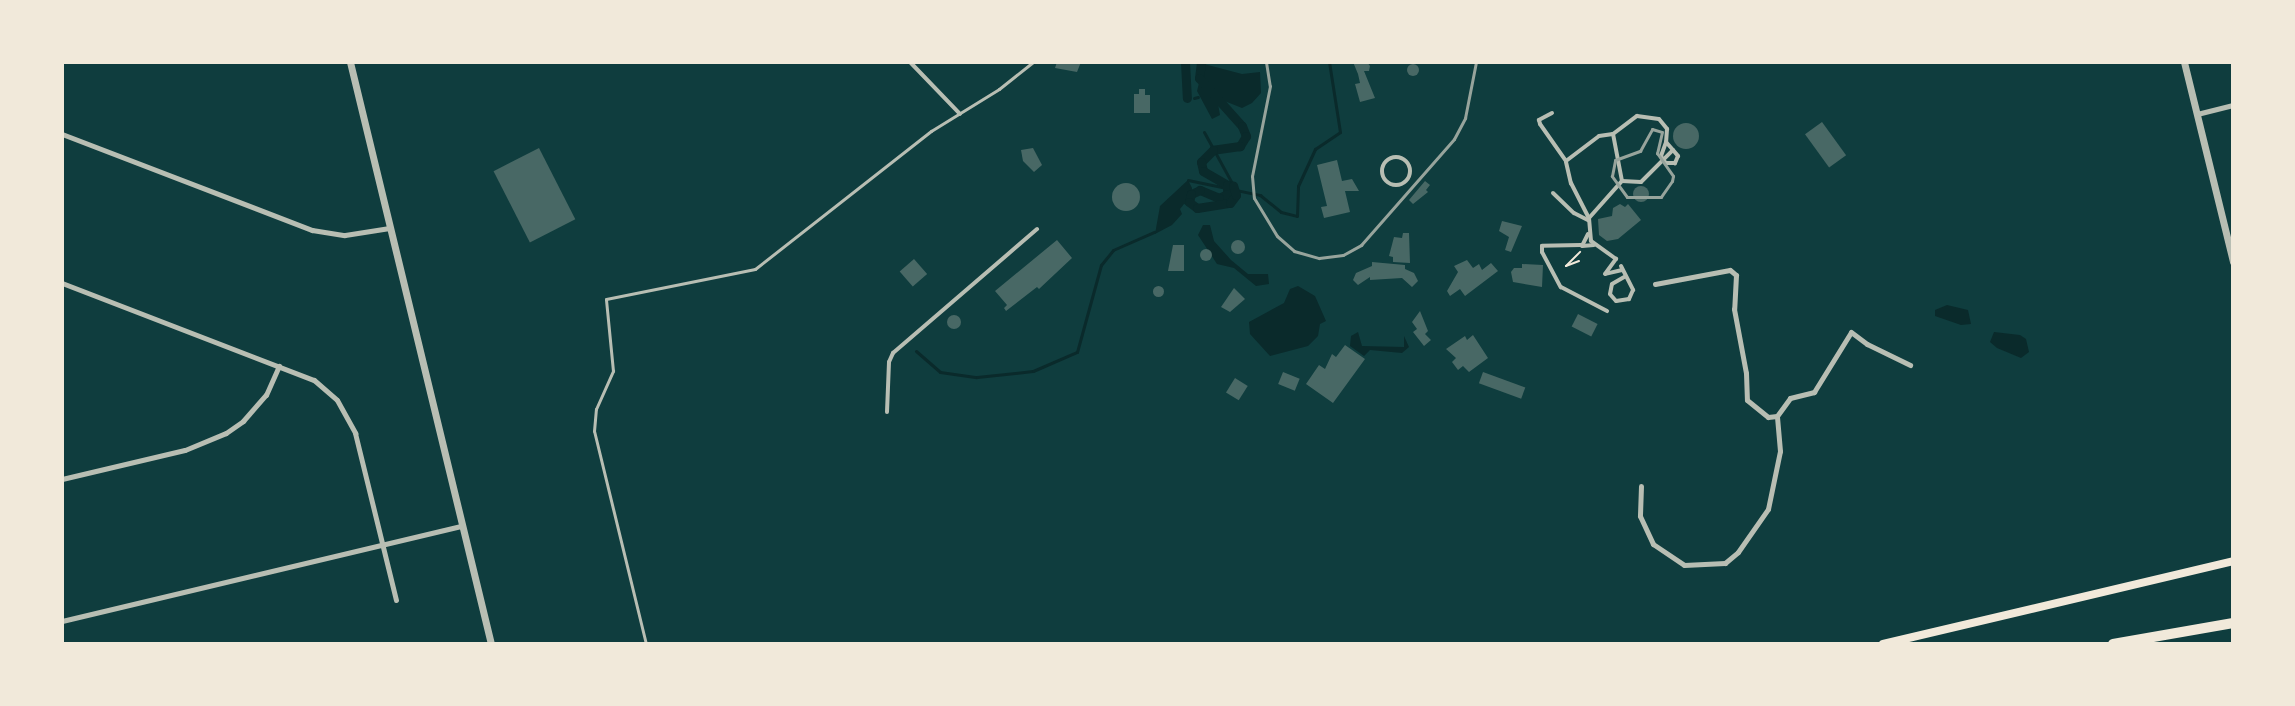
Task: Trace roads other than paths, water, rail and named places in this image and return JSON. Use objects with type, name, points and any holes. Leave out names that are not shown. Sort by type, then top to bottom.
[{"type":"highway","points":[[2113,644],[2233,623]]},
{"type":"main road","points":[[1883,644],[2233,561]]},
{"type":"main road","points":[[2212,567],[2233,567]]},
{"type":"street","points":[[350,62],[491,644]]},
{"type":"street","points":[[910,62],[960,114]]},
{"type":"street","points":[[2184,62],[2233,262]]},
{"type":"street","points":[[2197,114],[2233,105]]},
{"type":"street","points":[[1552,113],[1539,120],[1540,124],[1566,161],[1571,183],[1588,219],[1588,234],[1594,245],[1619,264],[1631,286],[1631,295],[1616,301],[1610,294],[1612,284],[1624,277]]},
{"type":"street","points":[[1566,161],[1599,136],[1613,134],[1637,116],[1659,119],[1667,129],[1666,142],[1660,151],[1663,160],[1671,164],[1678,160],[1666,142]]},
{"type":"street","points":[[62,134],[312,230],[345,235],[389,228]]},
{"type":"street","points":[[1613,134],[1622,181]]},
{"type":"street","points":[[1622,181],[1641,182],[1673,150]]},
{"type":"street","points":[[1392,157],[1403,159],[1410,166],[1409,178],[1399,186],[1391,184],[1383,176],[1382,166],[1392,157]]},
{"type":"street","points":[[1588,219],[1622,181]]},
{"type":"street","points":[[1553,193],[1574,213],[1588,219]]},
{"type":"street","points":[[887,412],[889,362],[893,353],[1037,229]]},
{"type":"street","points":[[1581,245],[1588,234]]},
{"type":"street","points":[[1594,245],[1542,246],[1542,252],[1561,287],[1607,311]]},
{"type":"street","points":[[1655,284],[1730,270],[1736,275],[1734,309],[1746,373],[1747,400],[1768,417],[1777,416]]},
{"type":"street","points":[[62,283],[314,380],[337,400],[352,425],[396,600]]},
{"type":"street","points":[[1641,486],[1640,516],[1653,544],[1684,565],[1725,563],[1738,552],[1768,509],[1780,451],[1777,416],[1790,398],[1814,392],[1851,332],[1867,344],[1910,365]]},
{"type":"street","points":[[62,479],[185,450],[226,433],[243,421],[266,395],[279,366]]},
{"type":"street","points":[[62,621],[460,526]]},
{"type":"lane","points":[[646,644],[594,431],[596,409],[613,371],[606,299],[755,269],[931,131],[1027,70],[1033,62]]},
{"type":"water","points":[[1204,64],[1242,74],[1260,72],[1261,93],[1242,108],[1217,98],[1220,115],[1212,119],[1197,91]]},
{"type":"water","points":[[1188,180],[1192,188],[1191,206],[1184,204],[1180,209],[1182,214],[1172,225],[1155,234],[1160,206]]},
{"type":"water","points":[[1203,225],[1210,225],[1214,241],[1231,260],[1248,274],[1268,274],[1269,284],[1256,286],[1234,268],[1217,264],[1198,235]]},
{"type":"water","points":[[1298,286],[1315,296],[1326,321],[1320,324],[1318,336],[1308,346],[1270,356],[1250,334],[1249,322],[1284,303],[1290,289]]},
{"type":"water","points":[[1947,305],[1968,310],[1971,324],[1961,325],[1935,316],[1935,310]]},
{"type":"water","points":[[1358,332],[1362,346],[1404,347],[1404,336],[1409,347],[1402,353],[1370,350],[1364,356],[1350,346],[1351,336]]},
{"type":"water","points":[[1994,332],[2020,335],[2026,339],[2029,352],[2021,358],[1997,348],[1990,342]]},
{"type":"waterway","points":[[1185,62],[1187,98]]},
{"type":"waterway","points":[[1201,62],[1199,78],[1242,126],[1246,136],[1240,146],[1213,150],[1201,162],[1203,171],[1227,185],[1227,194],[1219,198],[1200,190],[1191,194],[1189,202],[1197,208],[1230,203],[1236,195],[1233,185]]},
{"type":"waterway","points":[[1188,180],[1260,195],[1281,212],[1297,216],[1298,186],[1315,149],[1340,132],[1329,62]]},
{"type":"waterway","points":[[1194,98],[1198,97]]},
{"type":"waterway","points":[[1204,132],[1233,185]]},
{"type":"waterway","points":[[916,351],[940,372],[977,377],[1033,371],[1077,352],[1101,265],[1113,250],[1154,232]]},
{"type":"railway","points":[[1266,62],[1270,86],[1252,176],[1254,198],[1277,236],[1294,251],[1319,258],[1343,255],[1361,245],[1454,139],[1465,118],[1476,62]]},
{"type":"railway","points":[[1652,129],[1662,132],[1657,153],[1673,176],[1672,181],[1661,197],[1627,197],[1612,176],[1615,160],[1640,151],[1652,129]]}]
